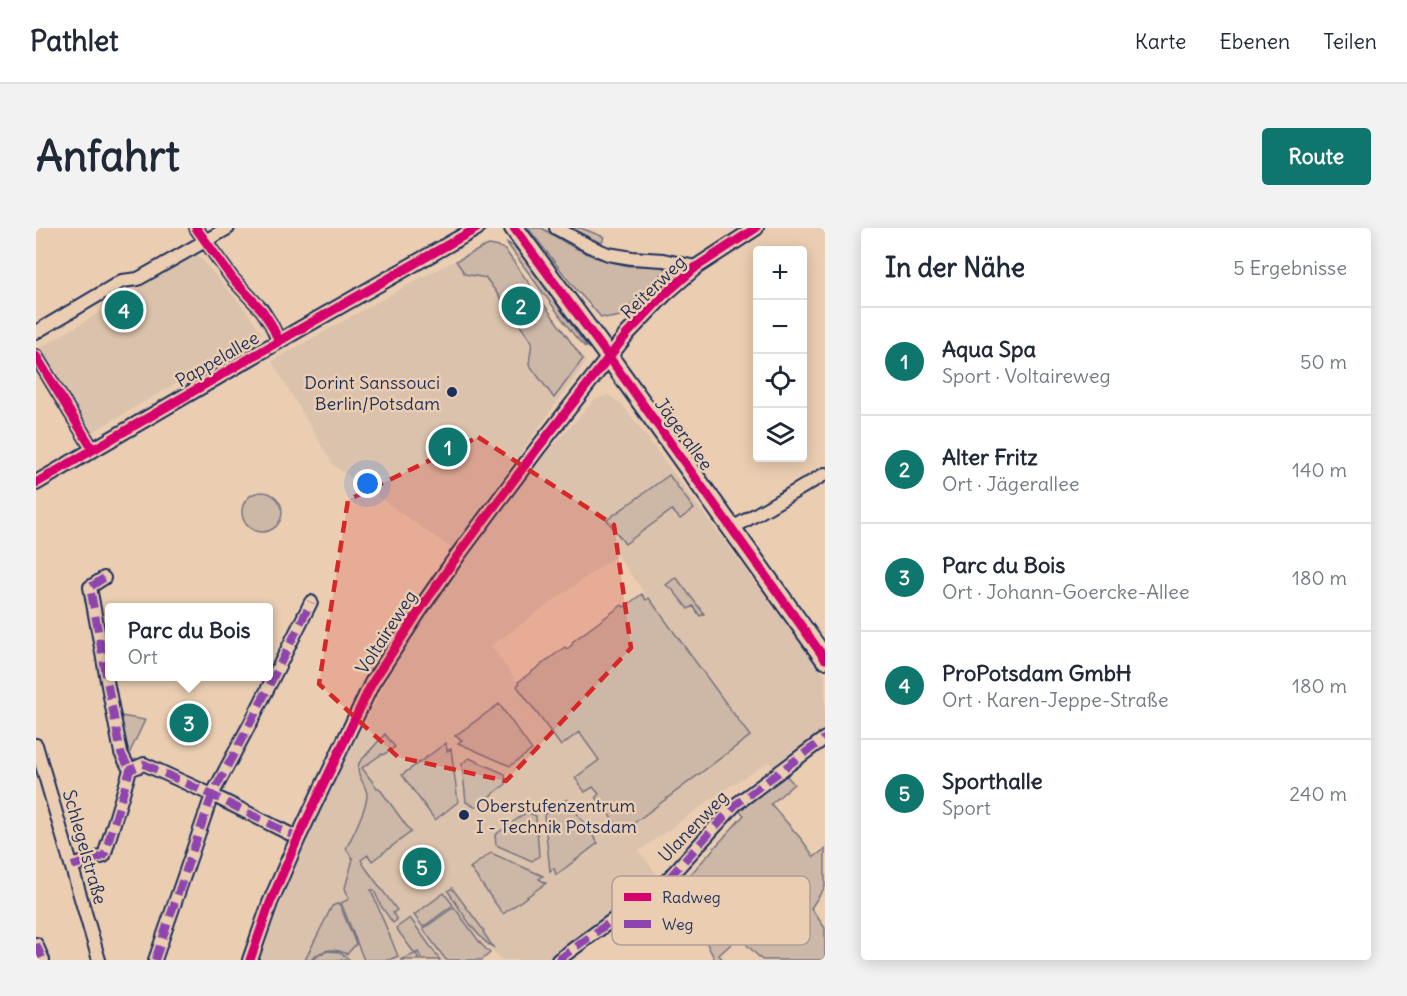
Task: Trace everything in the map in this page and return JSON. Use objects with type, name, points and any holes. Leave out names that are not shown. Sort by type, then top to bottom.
[{"type":"main road","name":"Jägerallee","points":[[514,228],[825,659]]},
{"type":"street","points":[[196,228],[232,278],[262,310],[279,341]]},
{"type":"street","points":[[36,332],[122,281],[138,279],[228,228]]},
{"type":"street","points":[[556,228],[609,254],[663,260],[696,267]]},
{"type":"street","name":"Reiterweg","points":[[609,357],[664,295],[696,267],[756,228]]},
{"type":"street","name":"Pappelallee","points":[[36,483],[472,230]]},
{"type":"street","points":[[36,356],[93,450]]},
{"type":"street","name":"Voltaireweg","points":[[250,960],[270,903],[298,838],[372,683],[460,552],[609,357]]},
{"type":"street","points":[[731,529],[825,474]]},
{"type":"street","points":[[104,578],[90,587],[105,670]]},
{"type":"street","points":[[273,678],[311,602]]},
{"type":"street","points":[[72,866],[104,856],[130,770],[121,753],[107,681]]},
{"type":"street","points":[[155,960],[212,795],[272,681]]},
{"type":"street","name":"Ulanenweg","points":[[670,876],[735,806],[825,738]]},
{"type":"street","name":"Schlegelstraße","points":[[36,745],[99,960]]},
{"type":"street","points":[[130,770],[144,765],[212,795],[298,838]]},
{"type":"street","name":"Ulanenweg","points":[[558,960],[612,920]]},
{"type":"street","points":[[36,944],[43,960]]},
{"type":"highlighted area","points":[[478,437],[614,525],[631,648],[506,781],[398,757],[319,684],[348,500]]},
{"type":"shaded area","points":[[528,228],[542,228],[571,246],[597,258],[628,266],[672,267],[658,277],[620,316],[601,317],[573,286]]},
{"type":"shaded area","points":[[568,228],[581,228],[604,237],[602,243]]},
{"type":"shaded area","points":[[506,242],[520,252],[587,347],[574,335]]},
{"type":"shaded area","points":[[489,245],[506,251],[586,362],[452,549],[333,465],[272,361],[422,277]]},
{"type":"shaded area","points":[[489,245],[506,251],[583,359],[554,398],[529,364],[532,342],[486,278],[465,274],[456,261]]},
{"type":"shaded area","points":[[197,254],[244,308],[262,333],[89,434],[40,348]]},
{"type":"shaded area","points":[[608,395],[622,404],[825,676],[825,729],[775,768],[769,762],[727,788],[639,851],[658,876],[612,876],[612,914],[548,960],[500,960],[489,946],[472,960],[260,960],[292,872],[325,800],[407,641],[528,474],[594,400]],"holes":[[[617,555],[651,602],[622,831],[597,796],[599,795],[593,786],[576,778],[600,760],[579,732],[560,745],[491,646]]]},
{"type":"shaded area","points":[[669,475],[694,509],[680,519],[672,510],[625,544],[607,520]]},
{"type":"shaded area","points":[[262,492],[270,493],[276,498],[281,504],[281,520],[276,526],[270,531],[262,532],[254,531],[248,526],[243,520],[242,512],[243,504],[248,498],[254,493]]},
{"type":"shaded area","points":[[676,577],[704,614],[700,616],[693,606],[688,609],[666,585]]},
{"type":"shaded area","points":[[642,594],[646,600],[649,598],[750,736],[622,832],[596,797],[599,794],[593,787],[585,792],[575,778],[599,760],[579,732],[561,746],[517,686],[518,682],[565,647],[567,649],[573,644],[572,642],[622,605],[624,607]]},
{"type":"shaded area","points":[[499,704],[532,750],[510,766],[458,743],[462,740],[455,736]]},
{"type":"shaded area","points":[[121,716],[145,720],[129,754]]},
{"type":"shaded area","points":[[385,734],[395,747],[362,768],[411,832],[372,861],[368,855],[361,860],[397,910],[393,913],[397,920],[393,923],[381,906],[374,890],[371,890],[398,956],[389,960],[364,960],[341,903],[349,899],[345,888],[353,859],[346,849],[365,808],[367,795],[358,772],[359,763]]},
{"type":"shaded area","points":[[446,743],[447,751],[451,749],[458,802],[435,820],[402,775]]},
{"type":"shaded area","points":[[469,758],[505,774],[506,784],[475,807],[466,802],[462,764]]},
{"type":"shaded area","points":[[784,773],[794,784],[771,804],[814,857],[825,849],[825,887],[811,908],[825,928],[825,960],[762,960],[747,945],[810,945],[810,876],[689,876],[744,815],[737,809]]},
{"type":"shaded area","points":[[567,799],[598,843],[556,875],[554,868],[550,871],[544,815]]},
{"type":"shaded area","points":[[527,812],[536,816],[539,856],[532,861],[496,845],[495,835]]},
{"type":"shaded area","points":[[491,853],[543,876],[539,879],[546,883],[503,914],[470,868]]},
{"type":"shaded area","points":[[452,888],[493,947],[481,937],[463,913],[448,891]]},
{"type":"shaded area","points":[[444,893],[453,905],[423,927],[414,915]]},
{"type":"shaded area","points":[[339,903],[356,944],[347,954],[337,950],[328,950],[319,953],[311,960],[305,960],[332,906]]},
{"type":"shaded area","points":[[454,907],[490,953],[482,960],[446,960],[423,929]]},
{"type":"shaded area","points":[[410,918],[440,960],[422,960],[418,952],[416,953],[419,960],[400,960],[415,954],[396,928]]},
{"type":"shaded area","points":[[708,945],[730,945],[719,955],[723,960],[715,960]]},
{"type":"shaded area","points":[[328,951],[339,952],[350,960],[313,960]]},
{"type":"marked path","points":[[104,578],[90,587],[105,670]]},
{"type":"marked path","points":[[273,678],[311,602]]},
{"type":"marked path","points":[[107,681],[121,753],[130,770]]},
{"type":"marked path","points":[[155,960],[212,795],[272,681]]},
{"type":"marked path","points":[[671,876],[735,805],[825,738]]},
{"type":"marked path","points":[[72,866],[104,856],[130,770],[144,764],[298,838]]},
{"type":"marked path","points":[[558,960],[612,920]]},
{"type":"marked path","points":[[36,944],[43,960]]},
{"type":"cycle path","points":[[196,228],[232,278],[262,310],[279,341]]},
{"type":"cycle path","points":[[36,483],[477,228]]},
{"type":"cycle path","points":[[514,228],[825,659]]},
{"type":"cycle path","points":[[250,960],[270,903],[298,838],[372,683],[423,605],[537,449],[627,334],[664,295],[696,267],[756,228]]},
{"type":"cycle path","points":[[36,356],[93,450]]},
{"type":"place","name":"Alter Fritz","points":[[521,306]]},
{"type":"place","name":"ProPotsdam GmbH","points":[[124,310]]},
{"type":"place","name":"Dorint Sanssouci Berlin/Potsdam","points":[[452,392]]},
{"type":"place","name":"Aqua Spa","points":[[448,447]]},
{"type":"place","name":"Parc du Bois","points":[[189,723]]},
{"type":"place","name":"Oberstufenzentrum I - Technik Potsdam","points":[[464,815]]},
{"type":"place","name":"Sporthalle","points":[[422,867]]}]
